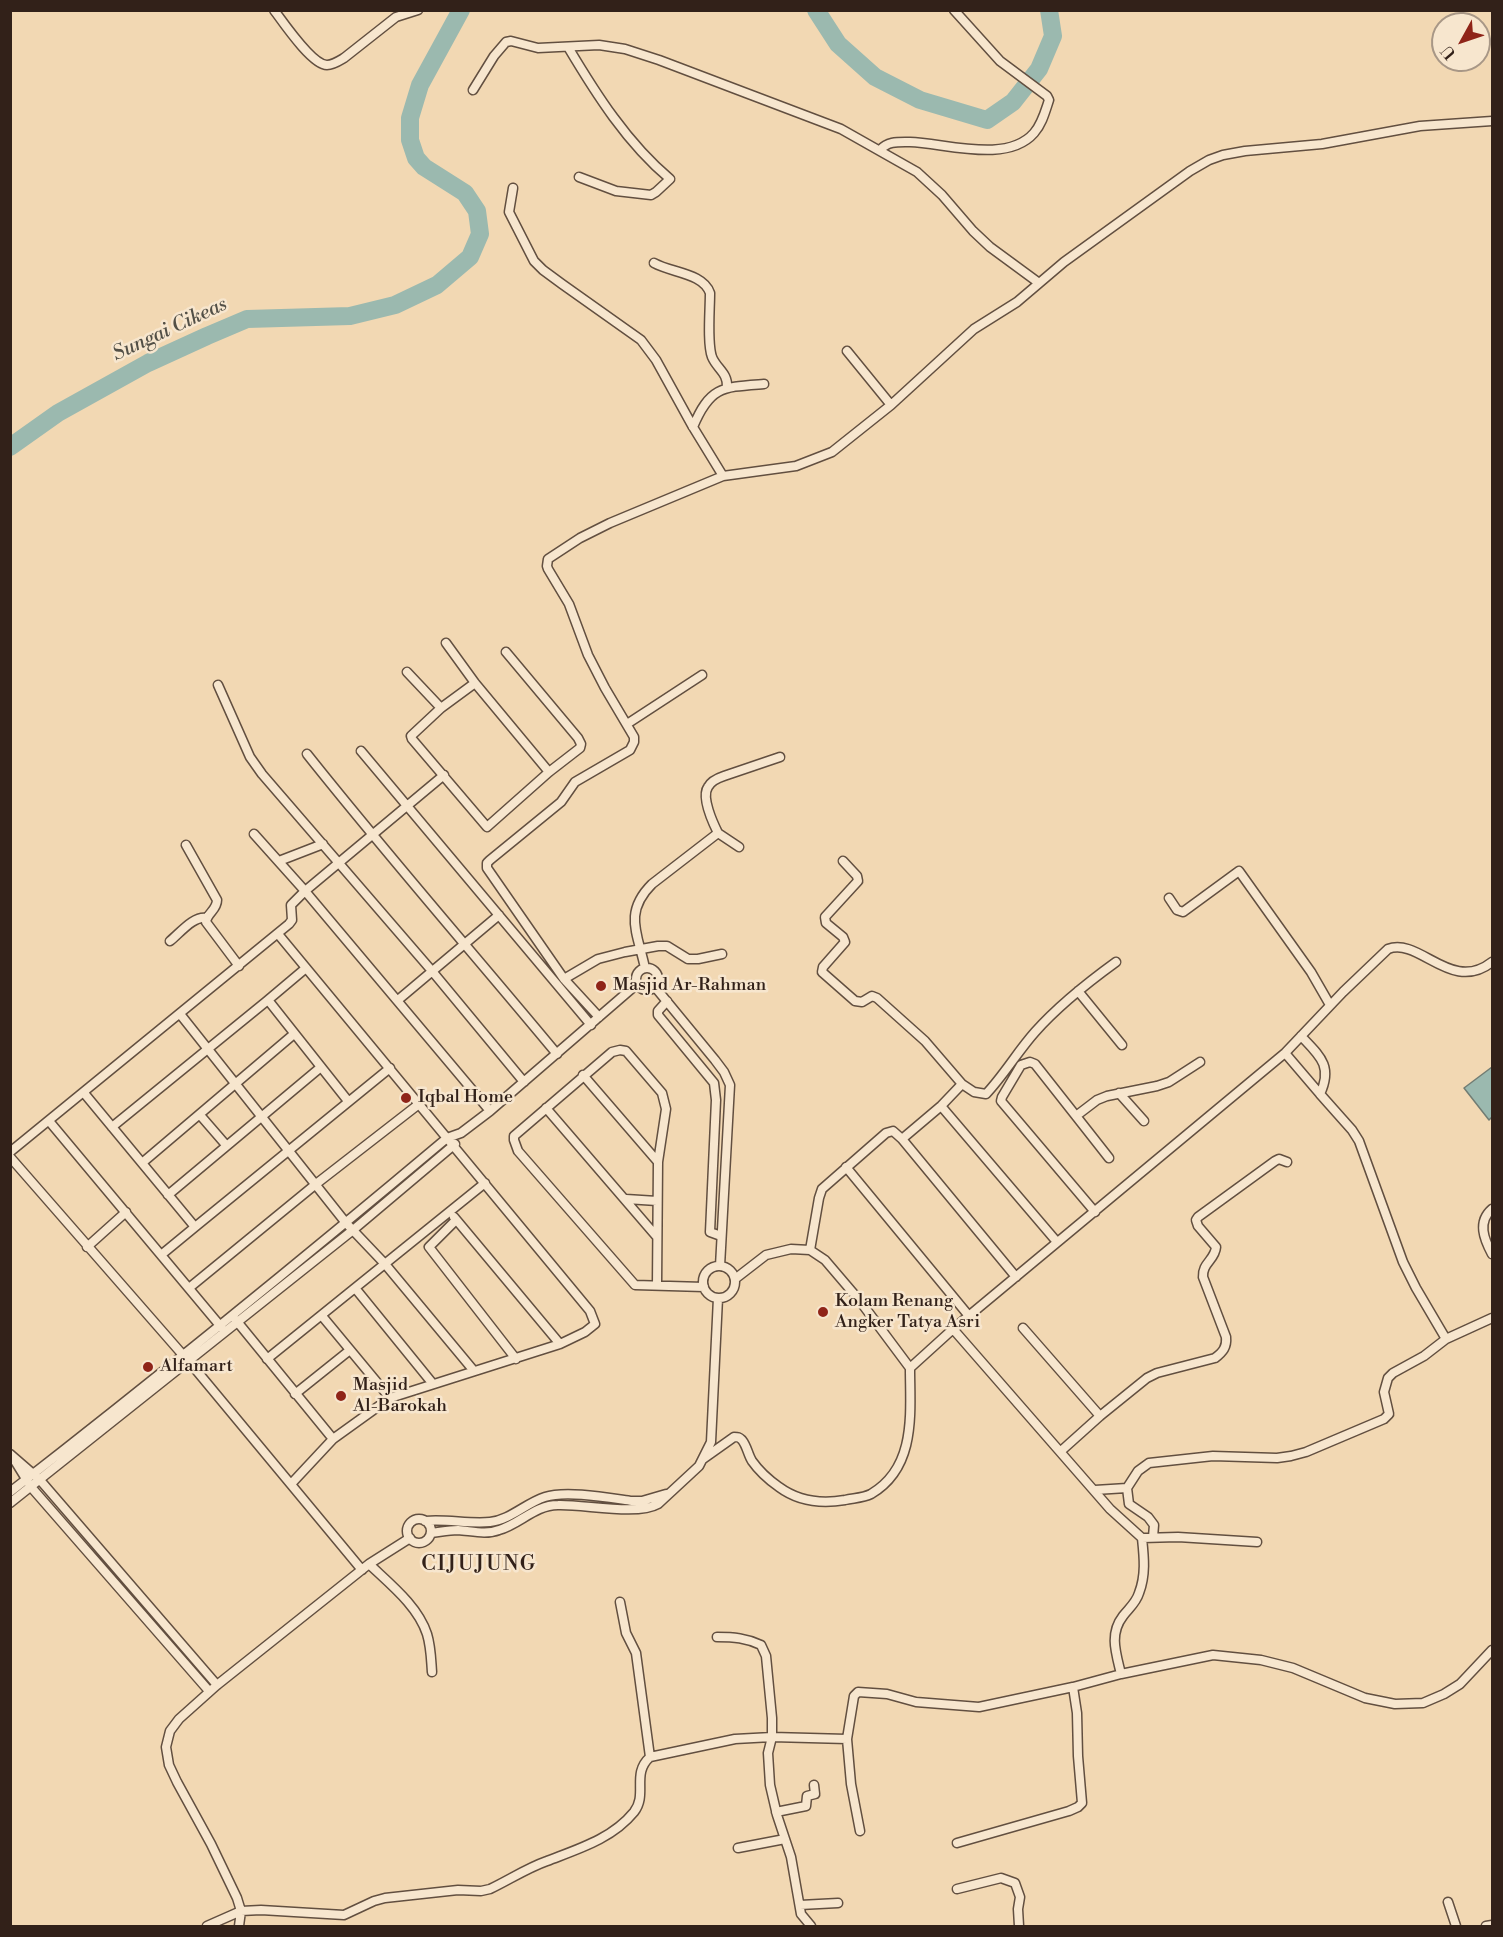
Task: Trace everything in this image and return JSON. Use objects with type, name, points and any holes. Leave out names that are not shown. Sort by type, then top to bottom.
[{"type":"street","points":[[274,10],[314,60],[325,66],[344,58],[394,14],[418,10]]},
{"type":"street","points":[[880,150],[891,142],[992,150],[1014,147],[1025,142],[1042,121],[1049,100],[988,49],[954,10]]},
{"type":"street","points":[[473,90],[502,45],[511,41],[538,48],[599,45],[659,60],[841,129],[911,168],[930,182],[990,247],[1039,283]]},
{"type":"street","points":[[568,47],[601,99],[635,145],[654,166],[670,179],[651,195],[616,191],[579,177]]},
{"type":"street","points":[[599,1017],[564,979],[487,868],[487,863],[561,802],[575,782],[630,750],[634,742],[634,736],[588,655],[569,604],[548,569],[547,562],[551,556],[610,523],[723,476],[796,466],[832,452],[891,405],[974,329],[1017,302],[1072,256],[1190,171],[1209,160],[1245,151],[1322,144],[1420,126],[1492,121]]},
{"type":"street","points":[[513,188],[509,212],[534,261],[543,270],[641,340],[672,386],[693,427],[723,476]]},
{"type":"street","points":[[654,263],[667,270],[701,280],[708,288],[712,356],[727,378],[727,387]]},
{"type":"street","points":[[847,351],[891,405]]},
{"type":"street","points":[[693,427],[706,402],[714,394],[727,387],[764,384]]},
{"type":"street","points":[[446,643],[475,683],[549,772]]},
{"type":"street","points":[[487,827],[580,748],[581,744],[506,652]]},
{"type":"street","points":[[407,672],[441,708]]},
{"type":"street","points":[[627,724],[702,675]]},
{"type":"street","points":[[475,683],[441,708],[411,736],[493,835]]},
{"type":"street","points":[[218,685],[250,757],[262,774],[432,971],[524,1082]]},
{"type":"street","points":[[361,751],[591,1024]]},
{"type":"street","points":[[307,754],[372,836],[465,942],[557,1054]]},
{"type":"street","points":[[739,847],[718,833],[710,814],[705,793],[707,788],[724,776],[780,757]]},
{"type":"street","points":[[10,1152],[278,934],[291,922],[291,905],[305,891],[444,775]]},
{"type":"street","points":[[645,968],[634,923],[634,909],[642,894],[718,833]]},
{"type":"street","points":[[254,834],[398,1000],[490,1111]]},
{"type":"street","points":[[279,861],[323,844]]},
{"type":"street","points":[[186,845],[217,900],[216,907],[206,922],[239,966]]},
{"type":"street","points":[[843,861],[857,876],[858,881],[825,917],[826,923],[843,937],[845,942],[823,967],[822,972],[855,1001],[862,1002],[872,996],[877,998],[925,1041],[962,1084],[974,1092],[986,1094],[1035,1033],[1078,991],[1116,962]]},
{"type":"street","points":[[1169,898],[1177,910],[1183,912],[1240,872],[1296,951],[1330,1005]]},
{"type":"street","points":[[398,1000],[499,915]]},
{"type":"street","points":[[170,941],[196,919],[207,918]]},
{"type":"street","points":[[278,934],[590,1311],[595,1324],[590,1329],[560,1344],[390,1398],[333,1439],[291,1484]]},
{"type":"street","points":[[564,979],[598,959],[641,949],[667,946],[688,958],[698,959],[722,954]]},
{"type":"street","points":[[910,1368],[953,1329],[1285,1053],[1382,954],[1393,947],[1405,949],[1463,973],[1481,970],[1492,962]]},
{"type":"street","points":[[112,1127],[306,968]]},
{"type":"street","points":[[645,968],[652,969],[657,974],[658,981],[655,987],[649,990],[642,989],[637,984],[637,974],[645,968]]},
{"type":"street","points":[[186,1359],[219,1324],[447,1138],[462,1133],[490,1111],[637,984]]},
{"type":"street","points":[[655,987],[715,1060],[730,1085],[720,1266]]},
{"type":"street","points":[[1078,991],[1122,1045]]},
{"type":"street","points":[[268,1000],[348,1101]]},
{"type":"street","points":[[667,1001],[658,1011],[658,1015],[715,1087],[710,1232],[721,1236]]},
{"type":"street","points":[[180,1014],[346,1222],[385,1264],[474,1371]]},
{"type":"street","points":[[142,1163],[294,1034]]},
{"type":"street","points":[[1302,1036],[1325,1066],[1325,1084],[1320,1094]]},
{"type":"street","points":[[657,1285],[658,1162],[666,1109],[662,1093],[626,1051],[620,1050],[612,1052],[583,1076],[514,1136],[514,1140],[518,1151],[635,1285],[704,1287]]},
{"type":"street","points":[[1285,1053],[1359,1141],[1403,1262],[1446,1339]]},
{"type":"street","points":[[703,1070],[715,1060]]},
{"type":"street","points":[[1095,1212],[1002,1103],[1001,1099],[1021,1065],[1030,1062],[1035,1064],[1109,1158]]},
{"type":"street","points":[[1077,1116],[1096,1100],[1169,1082],[1200,1062]]},
{"type":"street","points":[[168,1195],[321,1067]]},
{"type":"street","points":[[161,1255],[390,1068]]},
{"type":"street","points":[[583,1076],[658,1162]]},
{"type":"street","points":[[902,1139],[941,1106],[962,1084]]},
{"type":"street","points":[[84,1093],[195,1227]]},
{"type":"street","points":[[1119,1093],[1144,1121]]},
{"type":"street","points":[[189,1288],[316,1184],[419,1104]]},
{"type":"street","points":[[941,1106],[1057,1242]]},
{"type":"street","points":[[546,1108],[657,1237]]},
{"type":"street","points":[[200,1115],[226,1146]]},
{"type":"street","points":[[49,1121],[226,1332]]},
{"type":"street","points":[[714,1131],[728,1132]]},
{"type":"street","points":[[810,1250],[820,1193],[886,1133],[893,1131],[1016,1277]]},
{"type":"street","points":[[10,1492],[37,1477],[186,1359],[226,1332],[454,1146],[462,1133]]},
{"type":"street","points":[[10,1157],[186,1359],[291,1484],[366,1567],[400,1594],[420,1620],[427,1635],[432,1672]]},
{"type":"street","points":[[1061,1451],[1138,1385],[1157,1373],[1215,1358],[1222,1352],[1227,1345],[1226,1337],[1203,1277],[1204,1266],[1215,1254],[1216,1247],[1198,1226],[1196,1220],[1275,1161],[1279,1159],[1287,1162]]},
{"type":"street","points":[[846,1167],[969,1316]]},
{"type":"street","points":[[711,1181],[725,1181]]},
{"type":"street","points":[[267,1359],[485,1183]]},
{"type":"street","points":[[626,1199],[657,1201]]},
{"type":"street","points":[[1492,1209],[1484,1218],[1482,1227],[1492,1254]]},
{"type":"street","points":[[87,1247],[126,1212]]},
{"type":"street","points":[[450,1212],[560,1344]]},
{"type":"street","points":[[456,1220],[429,1247],[516,1359]]},
{"type":"street","points":[[431,1533],[456,1530],[489,1533],[500,1530],[545,1506],[642,1509],[652,1507],[691,1474],[703,1460],[734,1437],[742,1439],[752,1461],[768,1479],[781,1489],[799,1497],[817,1502],[836,1502],[861,1498],[873,1493],[896,1469],[908,1444],[910,1368],[860,1301],[825,1260],[810,1250],[791,1249],[766,1255],[735,1279]]},
{"type":"street","points":[[720,1266],[731,1271],[735,1279],[734,1288],[730,1294],[718,1298],[707,1293],[703,1281],[708,1270],[720,1266]]},
{"type":"street","points":[[355,1288],[432,1384]]},
{"type":"street","points":[[703,1460],[711,1442],[718,1298]]},
{"type":"street","points":[[232,1315],[333,1439]]},
{"type":"street","points":[[322,1316],[390,1398]]},
{"type":"street","points":[[1153,1537],[1154,1525],[1148,1517],[1129,1504],[1127,1488],[1138,1471],[1149,1463],[1214,1456],[1270,1458],[1306,1452],[1384,1419],[1389,1413],[1384,1392],[1388,1378],[1393,1373],[1416,1361],[1446,1339],[1492,1318]]},
{"type":"street","points":[[1023,1328],[1100,1416]]},
{"type":"street","points":[[953,1329],[1121,1520],[1142,1538],[1145,1572],[1140,1593],[1117,1624],[1114,1640],[1120,1674]]},
{"type":"street","points":[[295,1394],[350,1350]]},
{"type":"street","points":[[11,1454],[37,1477],[217,1685]]},
{"type":"street","points":[[11,1454],[28,1483],[209,1691]]},
{"type":"street","points":[[10,1503],[28,1483]]},
{"type":"street","points":[[1095,1490],[1127,1488]]},
{"type":"street","points":[[425,1521],[431,1533],[429,1538],[419,1543],[410,1538],[408,1528],[410,1523],[420,1519],[489,1522],[498,1520],[547,1496],[572,1495],[642,1501],[668,1494]]},
{"type":"street","points":[[240,1926],[241,1911],[228,1879],[197,1816],[177,1782],[166,1755],[167,1738],[170,1731],[179,1719],[209,1691],[366,1567],[410,1538]]},
{"type":"street","points":[[1142,1538],[1227,1539],[1257,1542]]},
{"type":"street","points":[[620,1602],[626,1633],[636,1653],[651,1757]]},
{"type":"street","points":[[717,1637],[738,1637],[750,1640],[761,1646],[766,1656],[772,1718],[772,1737],[768,1753],[770,1785],[790,1857],[801,1914],[811,1926]]},
{"type":"street","points":[[860,1830],[851,1784],[847,1739],[855,1696],[858,1692],[887,1694],[916,1702],[979,1707],[1073,1687],[1120,1674],[1213,1656],[1236,1656],[1293,1668],[1365,1698],[1395,1704],[1423,1703],[1460,1684],[1492,1650]]},
{"type":"street","points":[[957,1843],[1069,1811],[1078,1808],[1082,1803],[1077,1713],[1073,1687]]},
{"type":"street","points":[[207,1926],[241,1911],[344,1915],[385,1898],[490,1889],[618,1829],[636,1809],[641,1791],[641,1768],[651,1757],[735,1739],[772,1737],[847,1739]]},
{"type":"street","points":[[757,1768],[769,1770]]},
{"type":"street","points":[[776,1812],[806,1806],[807,1796],[815,1794],[814,1785]]},
{"type":"street","points":[[738,1848],[785,1839]]},
{"type":"street","points":[[957,1889],[1001,1878],[1015,1883],[1020,1897],[1019,1926]]},
{"type":"street","points":[[1448,1902],[1456,1926]]},
{"type":"street","points":[[800,1905],[838,1903]]},
{"type":"street","points":[[1486,1926],[1492,1925]]},
{"type":"water","points":[[1492,1067],[1492,1117],[1489,1120],[1464,1088]]},
{"type":"waterway","name":"Sungai Cikeas","points":[[10,447],[58,413],[148,363],[247,319],[350,316],[395,305],[437,285],[470,257],[480,234],[477,211],[465,193],[424,167],[416,158],[410,140],[410,118],[420,85],[461,10]]},
{"type":"waterway","points":[[816,10],[838,44],[875,77],[920,100],[987,120],[1013,102],[1039,69],[1053,36],[1049,10]]},
{"type":"place","name":"Masjid Ar-Rahman","points":[[601,986]]},
{"type":"place","name":"Iqbal Home","points":[[406,1098]]},
{"type":"place","name":"Kolam Renang Angker Tatya Asri","points":[[823,1312]]},
{"type":"place","name":"Alfamart","points":[[148,1367]]},
{"type":"place","name":"Masjid Al-Barokah","points":[[341,1396]]},
{"type":"district","name":"CIJUJUNG","points":[[479,1565]]}]
